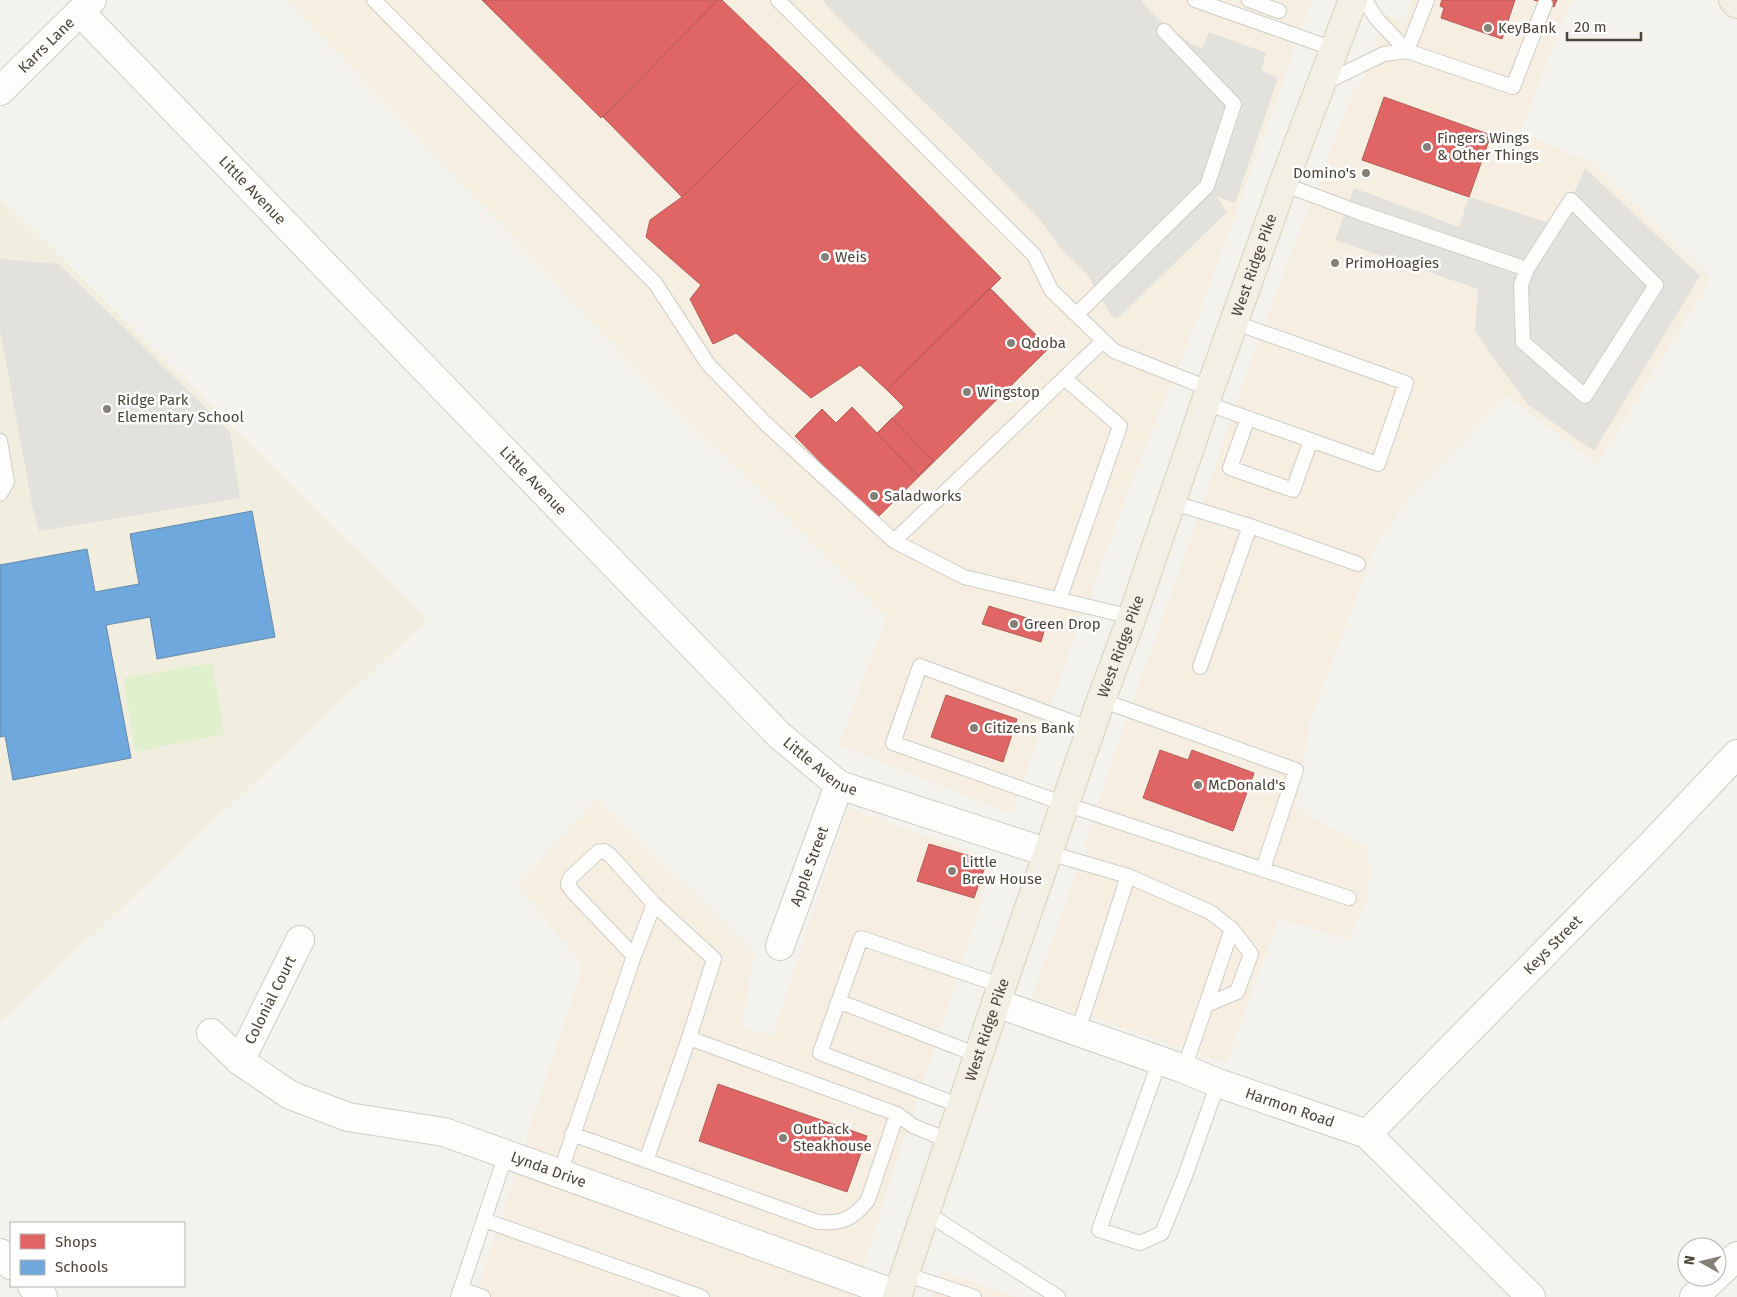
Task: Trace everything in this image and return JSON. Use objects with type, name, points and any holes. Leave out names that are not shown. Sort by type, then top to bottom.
[{"type":"main road","name":"West Ridge Pike","points":[[900,1289],[999,995],[1233,322],[1353,0]]},
{"type":"main road","points":[[1733,0],[1737,4]]},
{"type":"street","name":"Karrs Lane","points":[[0,91],[86,6]]},
{"type":"street","name":"Little Avenue","points":[[86,6],[772,728],[838,786],[1049,852]]},
{"type":"street","name":"Keys Street","points":[[1367,1134],[1649,847],[1737,754]]},
{"type":"street","name":"Apple Street","points":[[780,946],[838,786]]},
{"type":"street","name":"Colonial Court","points":[[240,1061],[300,940]]},
{"type":"street","name":"Harmon Road","points":[[999,995],[1078,1031],[1218,1083],[1367,1134],[1531,1297]]},
{"type":"street","name":"Lynda Drive","points":[[210,1033],[240,1061],[290,1095],[348,1117],[444,1132],[900,1289]]},
{"type":"street","points":[[0,1254],[10,1264]]},
{"type":"street","points":[[1727,1266],[1737,1256]]},
{"type":"street","points":[[33,1287],[43,1297]]},
{"type":"street","points":[[1694,1297],[1704,1287]]},
{"type":"lane","points":[[374,0],[655,283],[708,364],[766,424],[894,541],[964,577],[1132,616]]},
{"type":"lane","points":[[778,0],[1034,255],[1051,290],[1114,351],[1248,418],[1378,464],[1406,383],[1233,322]]},
{"type":"lane","points":[[1195,0],[1334,49]]},
{"type":"lane","points":[[1248,0],[1281,6],[1274,27]]},
{"type":"lane","points":[[1364,0],[1376,18],[1407,51]]},
{"type":"lane","points":[[1407,51],[1427,0]]},
{"type":"lane","points":[[1321,84],[1384,54],[1407,51],[1513,87],[1545,4]]},
{"type":"lane","points":[[1077,314],[1207,186],[1234,104],[1164,31]]},
{"type":"lane","points":[[1283,184],[1358,212],[1527,269]]},
{"type":"lane","points":[[1572,200],[1656,285],[1585,396],[1524,342],[1521,286],[1527,269],[1572,200]]},
{"type":"lane","points":[[894,541],[1103,341]]},
{"type":"lane","points":[[1058,600],[1120,426],[1064,378]]},
{"type":"lane","points":[[1248,418],[1230,468],[1239,472],[1293,490],[1311,440]]},
{"type":"lane","points":[[0,441],[7,482],[0,494]]},
{"type":"lane","points":[[1171,502],[1250,526],[1358,564]]},
{"type":"lane","points":[[1200,667],[1250,526]]},
{"type":"lane","points":[[1091,729],[920,666],[893,743],[1065,804],[1349,898]]},
{"type":"lane","points":[[1101,700],[1296,770],[1263,869]]},
{"type":"lane","points":[[634,956],[568,885],[570,878],[598,852],[604,850],[654,904],[714,959],[689,1038],[646,1161]]},
{"type":"lane","points":[[1049,852],[1128,876],[1210,912],[1232,929],[1251,954],[1237,992],[1206,1005]]},
{"type":"lane","points":[[1078,1031],[1128,876]]},
{"type":"lane","points":[[560,1173],[634,956],[654,904]]},
{"type":"lane","points":[[1218,1083],[1162,1234],[1140,1243],[1099,1230],[1172,1065],[1206,1005],[1232,929]]},
{"type":"lane","points":[[961,1106],[820,1053],[861,938],[999,995]]},
{"type":"lane","points":[[838,1001],[980,1056]]},
{"type":"lane","points":[[689,1038],[896,1114],[914,1126],[950,1141]]},
{"type":"lane","points":[[572,1134],[818,1222],[833,1223],[853,1216],[859,1212],[868,1200],[896,1114]]},
{"type":"lane","points":[[483,1297],[459,1293],[506,1154]]},
{"type":"lane","points":[[925,1212],[1058,1297]]},
{"type":"lane","points":[[484,1220],[702,1297]]},
{"type":"lane","points":[[900,1289],[974,1297]]},
{"type":"shaded area","points":[[287,0],[1312,0],[1200,311],[1129,488],[1011,814],[839,745],[886,618],[666,401]]},
{"type":"shaded area","points":[[822,0],[1142,0],[1143,4],[1158,19],[1193,45],[1202,48],[1209,32],[1266,53],[1261,70],[1278,78],[1235,203],[1216,196],[1227,212],[1117,319],[1111,315],[1087,274],[1061,249],[1041,221],[967,144],[845,25]]},
{"type":"shaded area","points":[[1411,0],[1571,0],[1520,132],[1592,163],[1711,278],[1597,464],[1507,396],[1411,495],[1376,545],[1310,721],[1296,805],[1313,818],[1366,848],[1370,869],[1367,898],[1348,940],[1279,918],[1226,1063],[1032,997],[1078,868],[1088,856],[1084,844],[1111,763],[1196,524],[1244,380],[1304,218],[1354,91],[1365,77],[1385,14],[1404,21]]},
{"type":"shaded area","points":[[1585,168],[1700,276],[1594,451],[1527,404],[1475,332],[1478,289],[1335,240],[1354,188],[1459,227],[1469,197],[1555,225],[1571,200]]},
{"type":"shaded area","name":"Ridge Park Elementary School","points":[[0,197],[427,620],[0,1022]]},
{"type":"shaded area","points":[[0,259],[59,264],[230,432],[240,498],[39,531],[33,509],[0,330]]},
{"type":"shaded area","points":[[597,799],[754,952],[742,1028],[772,1036],[848,808],[995,860],[853,1297],[475,1297],[583,965],[517,885]]},
{"type":"shaded area","points":[[941,1271],[1017,1297],[933,1297]]},
{"type":"green space","points":[[212,663],[224,734],[135,752],[124,678]]},
{"type":"building: Shops","points":[[482,0],[718,0],[601,118]]},
{"type":"building: Shops","points":[[718,0],[722,0],[803,78],[682,197],[603,117]]},
{"type":"building: Shops","name":"KeyBank","points":[[1442,0],[1515,0],[1502,39],[1441,18],[1444,8],[1440,6]]},
{"type":"building: Shops","name":"KeyBank","points":[[1534,0],[1557,0],[1554,7]]},
{"type":"building: Shops","name":"Weis","points":[[803,78],[1001,278],[887,390],[860,365],[811,398],[736,333],[713,344],[690,299],[701,285],[646,237],[650,220],[682,197]]},
{"type":"building: Shops","name":"Fingers Wings & Other Things","points":[[1384,97],[1491,135],[1469,197],[1362,160]]},
{"type":"building: Shops","points":[[990,288],[1049,348],[876,519],[795,436],[822,409],[836,423],[852,407],[877,433],[904,407],[887,390]]},
{"type":"building: Shops","points":[[892,418],[933,461],[918,476],[877,433]]},
{"type":"building: Shops","name":"Green Drop","points":[[989,606],[1046,624],[1041,642],[982,624]]},
{"type":"building: Shops","name":"Citizens Bank","points":[[946,695],[1017,719],[1003,762],[931,737]]},
{"type":"building: Shops","name":"McDonald's","points":[[1160,750],[1188,760],[1192,750],[1254,773],[1233,831],[1143,798]]},
{"type":"building: Shops","name":"Little Brew House","points":[[929,844],[987,861],[974,898],[917,881]]},
{"type":"building: Shops","name":"Outback Steakhouse","points":[[718,1084],[867,1136],[847,1192],[699,1141]]},
{"type":"building: Schools","points":[[252,511],[275,637],[157,659],[150,617],[106,625],[131,758],[13,780],[5,736],[0,737],[0,565],[87,549],[95,592],[139,584],[130,534]]},
{"type":"place","name":"KeyBank","points":[[1488,28]]},
{"type":"place","name":"Fingers Wings & Other Things","points":[[1427,147]]},
{"type":"place","name":"Domino's","points":[[1366,173]]},
{"type":"place","name":"Weis","points":[[825,257]]},
{"type":"place","name":"PrimoHoagies","points":[[1335,263]]},
{"type":"place","name":"Qdoba","points":[[1011,343]]},
{"type":"place","name":"Wingstop","points":[[967,392]]},
{"type":"place","name":"Ridge Park Elementary School","points":[[107,409]]},
{"type":"place","name":"Saladworks","points":[[874,496]]},
{"type":"place","name":"Green Drop","points":[[1014,624]]},
{"type":"place","name":"Citizens Bank","points":[[974,728]]},
{"type":"place","name":"McDonald's","points":[[1198,785]]},
{"type":"place","name":"Little Brew House","points":[[952,871]]},
{"type":"place","name":"Outback Steakhouse","points":[[783,1138]]}]
